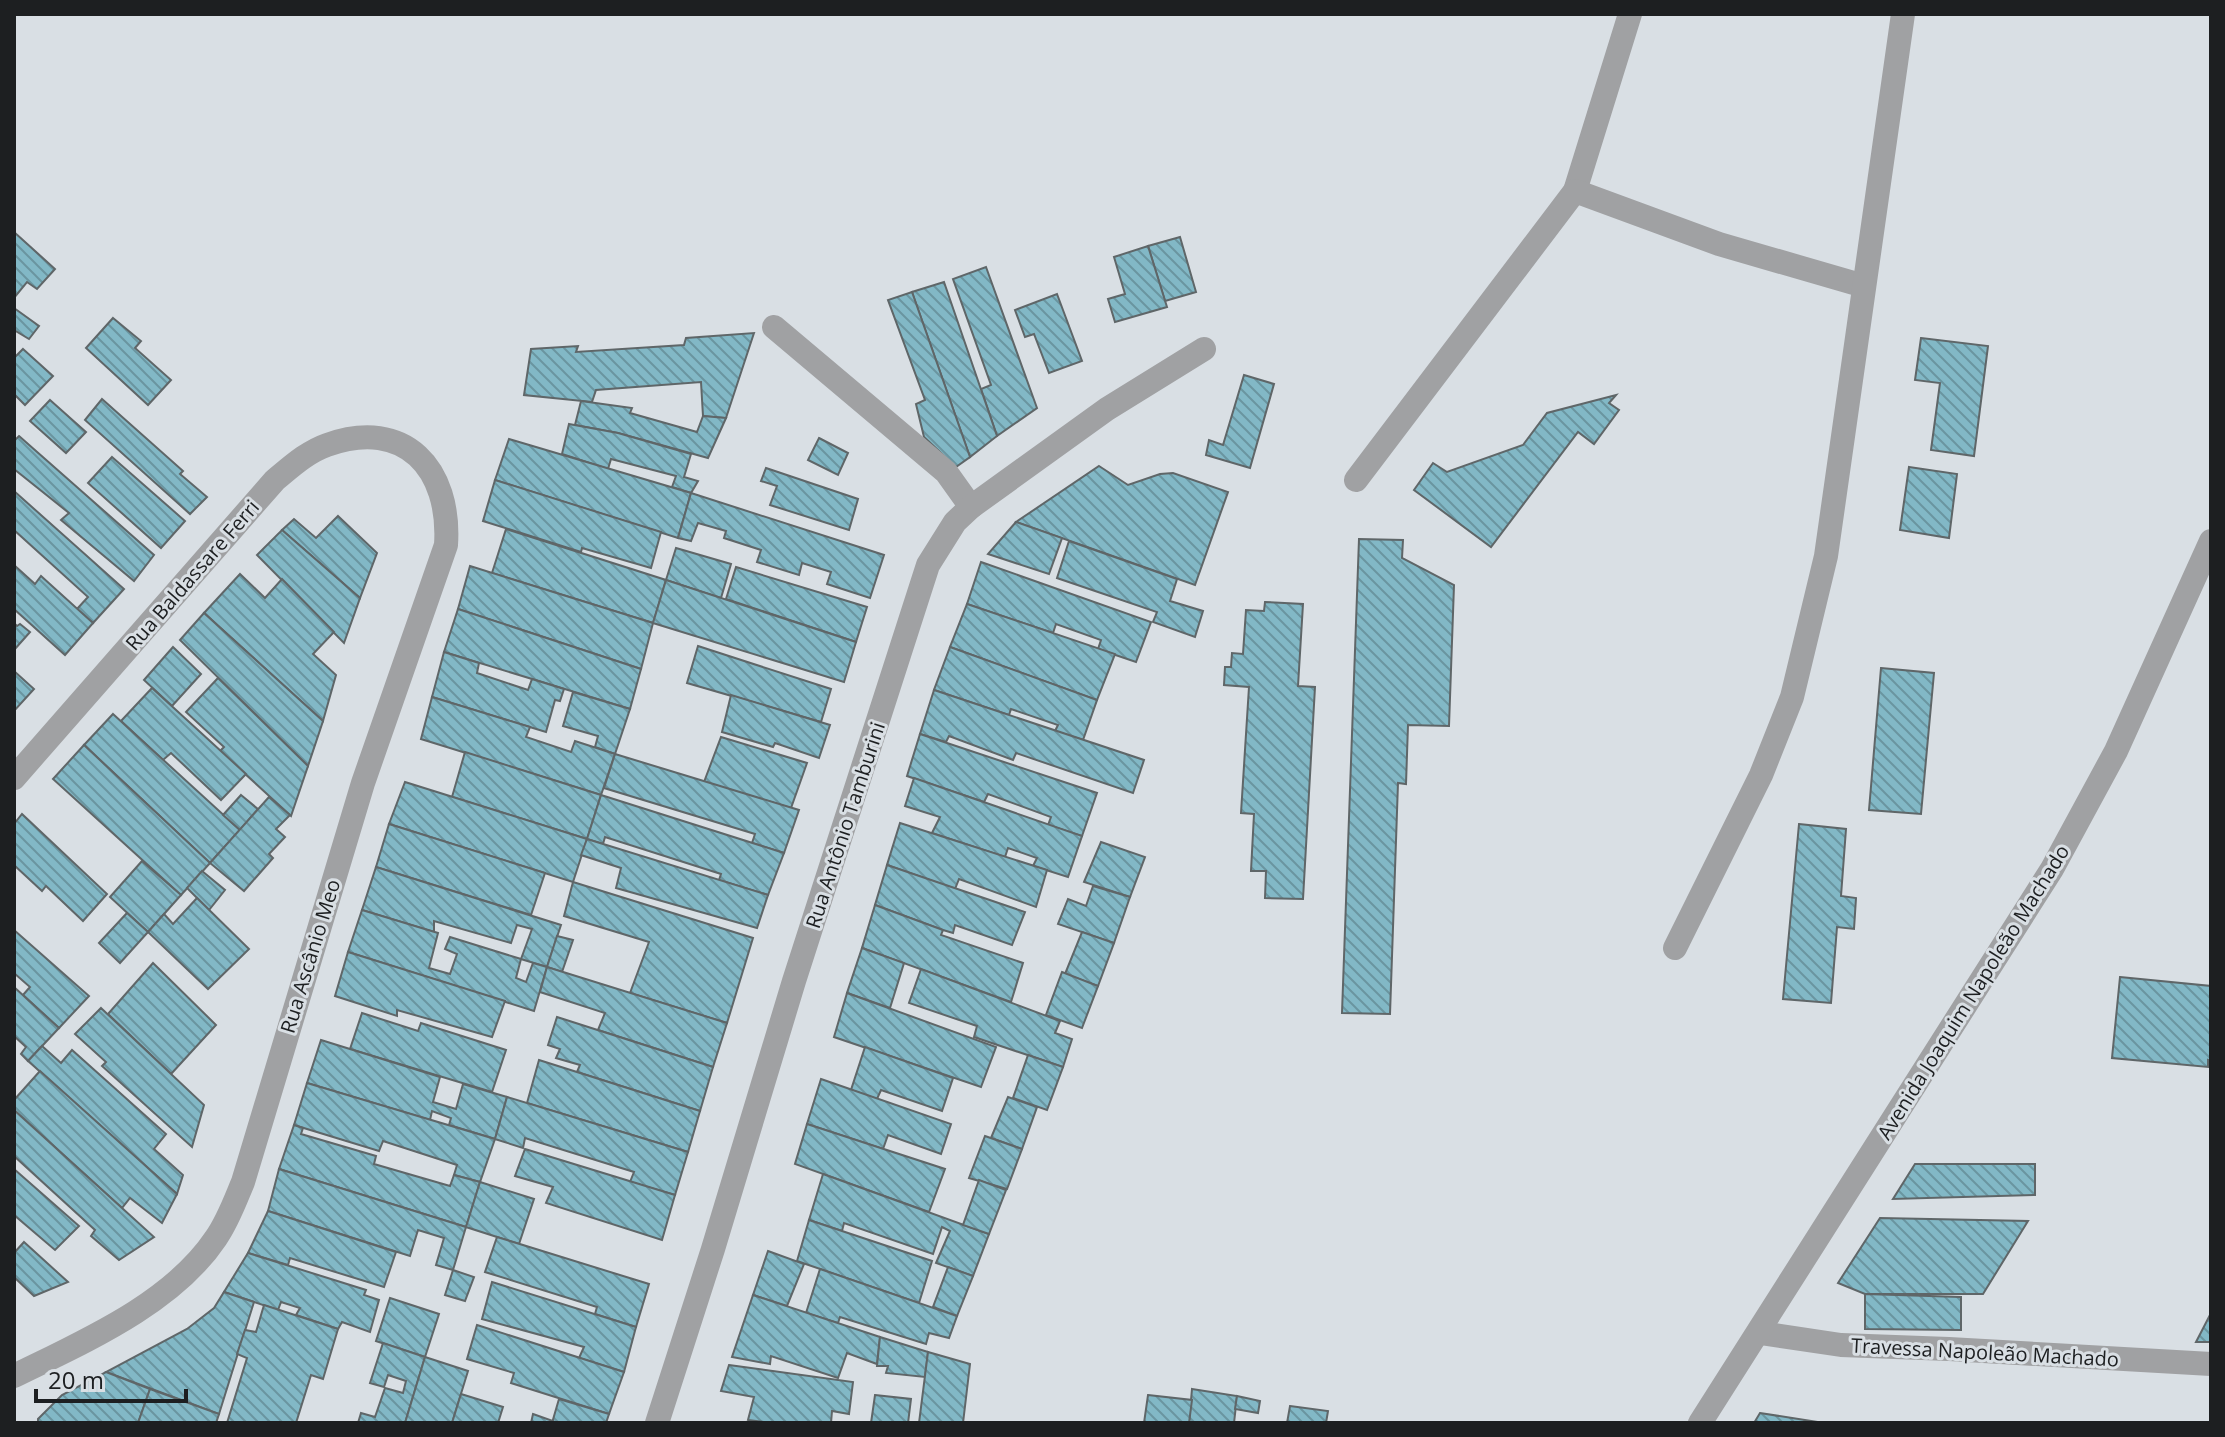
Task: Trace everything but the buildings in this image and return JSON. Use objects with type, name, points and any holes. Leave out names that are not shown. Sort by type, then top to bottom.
[{"type":"street","points":[[1356,480],[1575,191],[1630,14]]},
{"type":"street","points":[[1675,948],[1761,775],[1792,697],[1826,556],[1903,14]]},
{"type":"street","points":[[1575,191],[1719,244],[1864,286]]},
{"type":"street","points":[[774,327],[946,472],[971,507]]},
{"type":"street","name":"Rua Antônio Tamburini","points":[[657,1423],[794,981],[928,565],[955,522],[971,507],[1107,409],[1204,349]]},
{"type":"street","name":"Rua Baldassare Ferri","points":[[14,778],[275,480],[303,458],[324,446],[344,440],[365,437],[385,439],[405,446]]},
{"type":"street","name":"Rua Ascânio Meo","points":[[14,1376],[164,1294],[216,1239],[238,1193],[363,783],[446,545],[448,519],[439,483],[422,459],[405,446]]},
{"type":"street","name":"Avenida Joaquim Napoleão Machado","points":[[1700,1423],[2052,869],[2116,751],[2211,541]]},
{"type":"street","name":"Travessa Napoleão Machado","points":[[1760,1333],[1841,1345],[2211,1364]]}]
